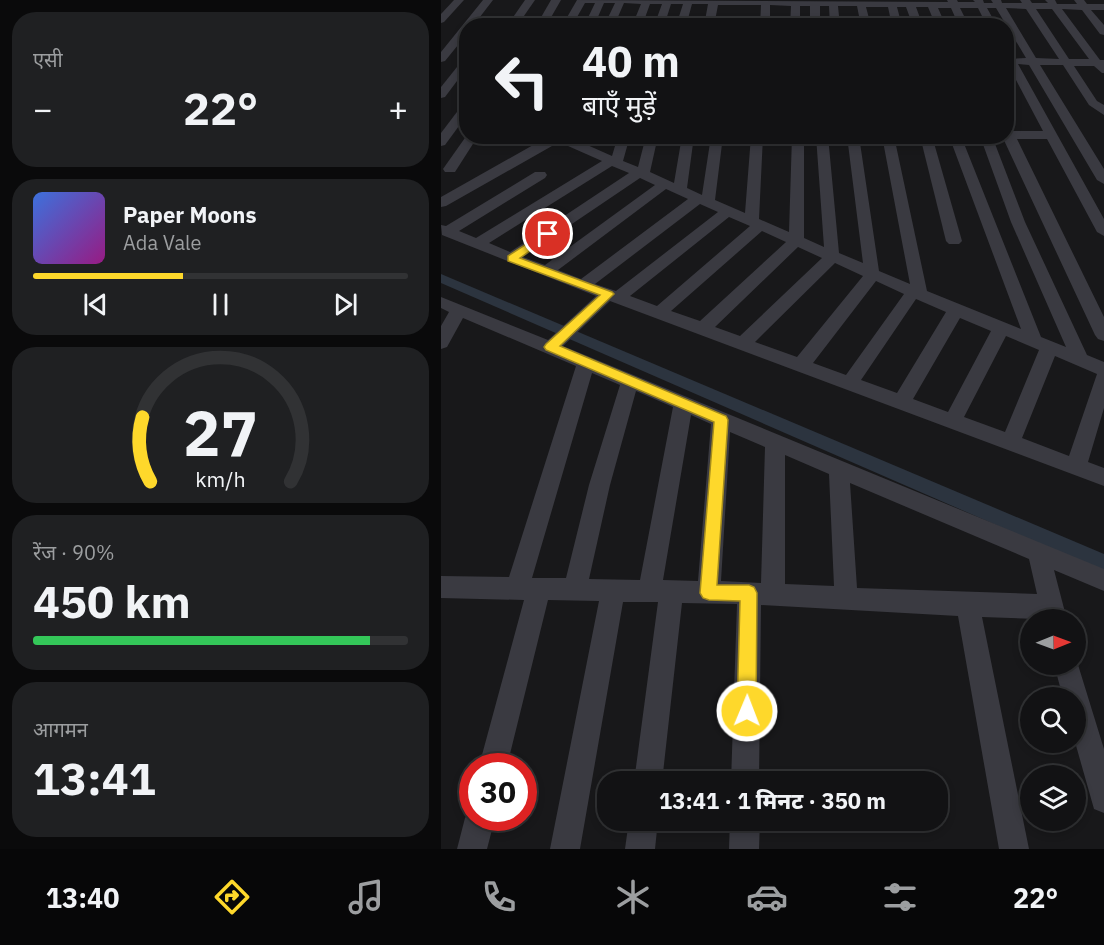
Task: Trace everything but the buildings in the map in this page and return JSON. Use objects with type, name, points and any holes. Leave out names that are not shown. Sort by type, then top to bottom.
[{"type":"street","points":[[441,20],[459,0]]},
{"type":"street","points":[[474,18],[488,0]]},
{"type":"street","points":[[518,18],[531,0]]},
{"type":"street","points":[[546,18],[557,0]]},
{"type":"street","points":[[572,18],[582,0],[815,1],[932,5],[953,2],[1052,3],[1104,7]]},
{"type":"street","points":[[593,18],[601,0]]},
{"type":"street","points":[[613,18],[621,0]]},
{"type":"street","points":[[640,18],[646,0]]},
{"type":"street","points":[[662,18],[668,1]]},
{"type":"street","points":[[684,18],[689,1]]},
{"type":"street","points":[[711,18],[714,1]]},
{"type":"street","points":[[765,18],[766,1]]},
{"type":"street","points":[[795,18],[796,1]]},
{"type":"street","points":[[815,1],[816,18]]},
{"type":"street","points":[[953,2],[960,18]]},
{"type":"street","points":[[833,3],[834,18]]},
{"type":"street","points":[[861,3],[864,18]]},
{"type":"street","points":[[980,3],[988,18]]},
{"type":"street","points":[[997,3],[1006,18]]},
{"type":"street","points":[[1027,3],[1093,103],[1104,111]]},
{"type":"street","points":[[1052,3],[1100,63],[1104,74]]},
{"type":"street","points":[[891,4],[895,18]]},
{"type":"street","points":[[911,4],[915,18]]},
{"type":"street","points":[[1082,4],[1104,32]]},
{"type":"street","points":[[932,5],[938,18]]},
{"type":"street","points":[[1014,31],[1104,180]]},
{"type":"street","points":[[441,59],[459,37]]},
{"type":"street","points":[[1014,61],[1100,63]]},
{"type":"street","points":[[441,69],[459,69]]},
{"type":"street","points":[[1014,70],[1104,232]]},
{"type":"street","points":[[441,95],[459,75]]},
{"type":"street","points":[[441,142],[459,117]]},
{"type":"street","points":[[1014,135],[1050,135]]},
{"type":"street","points":[[450,169],[467,144]]},
{"type":"street","points":[[441,204],[544,144]]},
{"type":"street","points":[[591,144],[614,162],[872,275],[1104,369]]},
{"type":"street","points":[[477,244],[614,162],[621,144]]},
{"type":"street","points":[[511,258],[641,173],[650,144]]},
{"type":"street","points":[[547,272],[673,186],[686,144]]},
{"type":"street","points":[[583,285],[704,200],[715,144]]},
{"type":"street","points":[[659,313],[756,223],[757,144]]},
{"type":"street","points":[[702,329],[796,241],[798,144]]},
{"type":"street","points":[[823,144],[832,257]]},
{"type":"street","points":[[800,366],[872,275],[854,144]]},
{"type":"street","points":[[849,384],[916,293],[889,144]]},
{"type":"street","points":[[928,144],[954,241]]},
{"type":"street","points":[[958,144],[1041,344],[1010,443]]},
{"type":"street","points":[[989,144],[1019,222],[1080,359]]},
{"type":"street","points":[[1012,144],[1104,335]]},
{"type":"street","points":[[1087,152],[1104,160]]},
{"type":"street","points":[[444,231],[540,175]]},
{"type":"street","points":[[551,347],[607,299],[728,211]]},
{"type":"street","points":[[444,231],[583,285],[607,299],[659,313],[1104,477]]},
{"type":"street","points":[[743,344],[832,257]]},
{"type":"street","points":[[441,343],[449,306],[1104,580]]},
{"type":"street","points":[[901,403],[956,310]]},
{"type":"street","points":[[952,422],[1001,329]]},
{"type":"street","points":[[496,753],[528,589],[586,363]]},
{"type":"street","points":[[1075,467],[1104,378]]},
{"type":"street","points":[[575,590],[596,492],[630,381]]},
{"type":"street","points":[[649,771],[660,592],[683,404]]},
{"type":"street","points":[[709,593],[721,420]]},
{"type":"street","points":[[746,771],[775,442]]},
{"type":"street","points":[[839,469],[846,597]]},
{"type":"street","points":[[1039,553],[1052,609]]},
{"type":"street","points":[[441,587],[761,593],[1020,610]]},
{"type":"street","points":[[565,849],[613,591]]},
{"type":"street","points":[[968,605],[1014,849]]},
{"type":"street","points":[[1070,675],[1104,800]]},
{"type":"street","points":[[472,849],[477,831]]},
{"type":"street","points":[[640,849],[642,831]]},
{"type":"street","points":[[744,849],[745,831]]},
{"type":"waterway","points":[[441,278],[1104,563]]},
{"type":"route","points":[[548,234],[511,258],[608,294],[551,347],[721,420],[709,593],[749,593],[747,711]]}]
